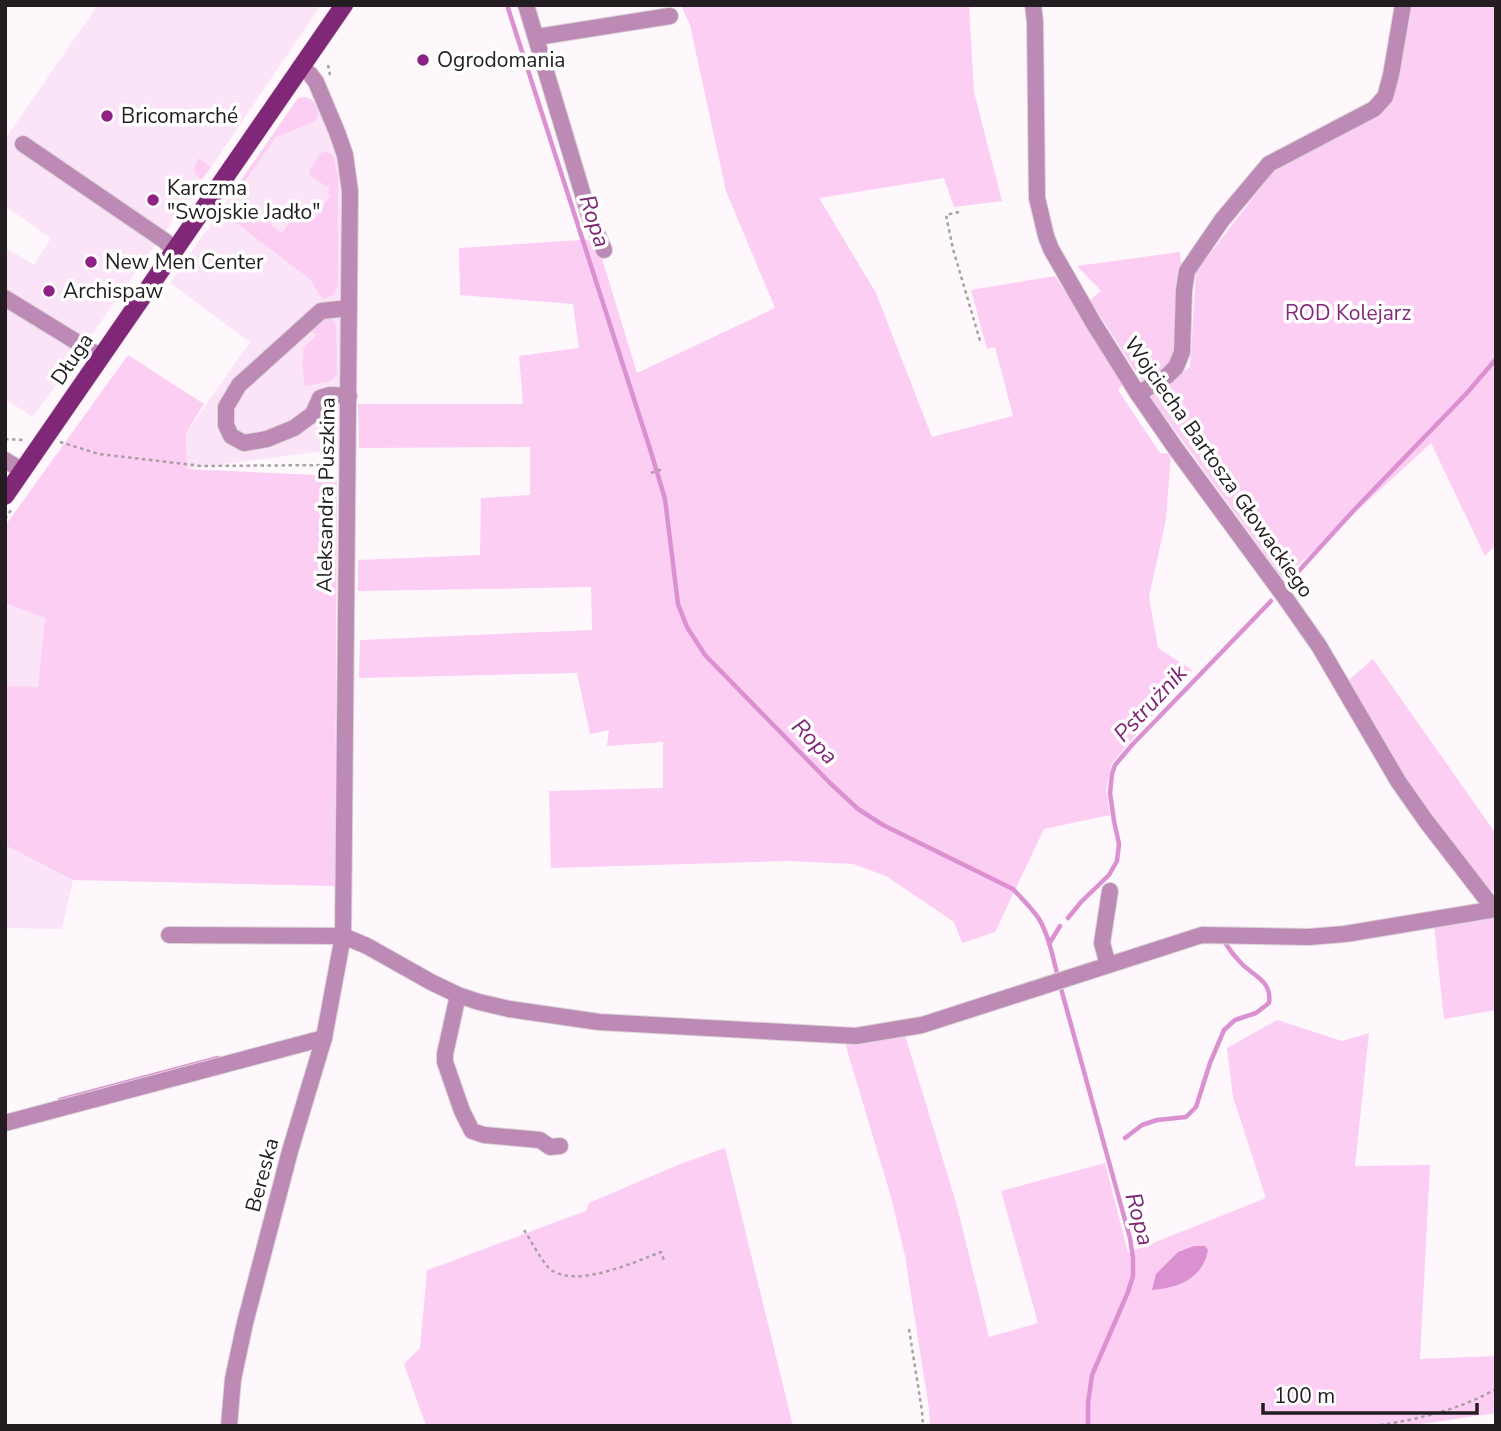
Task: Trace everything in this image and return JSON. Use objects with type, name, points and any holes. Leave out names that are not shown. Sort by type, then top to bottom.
[{"type":"main road","name":"Długa","points":[[5,496],[344,5]]},
{"type":"street","points":[[526,5],[589,215],[604,250]]},
{"type":"street","name":"Wojciecha Bartosza Głowackiego","points":[[1033,5],[1037,198],[1051,249],[1138,394],[1319,646],[1398,781],[1495,909]]},
{"type":"street","points":[[1138,394],[1167,376],[1176,367],[1182,352],[1187,271],[1222,220],[1269,164],[1374,109],[1385,97],[1403,5]]},
{"type":"street","points":[[537,37],[670,16]]},
{"type":"street","name":"Aleksandra Puszkina","points":[[300,67],[316,82],[337,132],[345,155],[350,191],[343,936]]},
{"type":"street","points":[[23,144],[165,241],[174,250]]},
{"type":"street","points":[[5,298],[101,357]]},
{"type":"street","points":[[349,308],[321,311],[239,385],[226,407],[226,425],[232,436],[244,443],[267,439],[294,428],[313,414],[320,398],[330,395],[349,396]]},
{"type":"street","points":[[5,460],[23,471]]},
{"type":"street","points":[[1108,965],[1102,943],[1110,891]]},
{"type":"street","points":[[169,935],[343,936],[458,995],[509,1009],[599,1022],[856,1036],[922,1025],[1202,935],[1308,937],[1345,934],[1495,909]]},
{"type":"street","name":"Bereska","points":[[229,1426],[233,1379],[245,1323],[290,1151],[324,1038],[343,936]]},
{"type":"street","points":[[458,995],[445,1062],[472,1131],[484,1135],[540,1140],[550,1147],[559,1146]]},
{"type":"street","points":[[5,1122],[324,1038]]},
{"type":"path","points":[[959,212],[946,215],[953,249],[981,344]]},
{"type":"path","points":[[58,442],[99,454],[202,466],[348,465]]},
{"type":"path","points":[[650,473],[663,469]]},
{"type":"path","points":[[524,1230],[549,1268],[558,1274],[577,1277],[601,1272],[661,1252],[665,1263]]},
{"type":"path","points":[[909,1329],[923,1426]]},
{"type":"path","points":[[1373,1426],[1450,1410],[1496,1389]]},
{"type":"shaded area","points":[[98,5],[321,5],[220,154],[33,417],[5,399],[5,247],[34,265],[51,238],[5,206],[5,139]]},
{"type":"shaded area","points":[[298,98],[312,99],[317,105],[340,156],[344,191],[338,449],[187,469],[186,433],[250,342],[170,283]]},
{"type":"shaded area","points":[[5,603],[45,618],[38,688],[5,686]]},
{"type":"shaded area","points":[[5,845],[73,880],[62,929],[5,928]]},
{"type":"shaded area","points":[[1194,1246],[1205,1246],[1208,1250],[1201,1268],[1180,1284],[1152,1290],[1156,1274],[1178,1252]]},
{"type":"green space","points":[[681,5],[969,5],[974,92],[1002,201],[954,207],[944,178],[819,198],[876,293],[932,437],[1013,416],[995,347],[987,349],[971,290],[1055,276],[1124,383],[1118,390],[1160,453],[1171,454],[1166,519],[1149,597],[1158,648],[1192,670],[1112,763],[1106,788],[1110,815],[1044,829],[995,932],[962,943],[954,922],[886,876],[853,864],[788,861],[551,868],[549,791],[663,788],[663,742],[607,746],[609,730],[590,734],[577,673],[359,678],[360,640],[592,630],[591,587],[358,591],[358,560],[480,555],[481,498],[530,495],[530,447],[359,448],[358,404],[523,404],[519,356],[579,348],[573,304],[460,295],[459,248],[596,239],[637,373],[775,308],[726,191],[690,25]]},
{"type":"green space","name":"ROD Kolejarz","points":[[1410,5],[1496,5],[1496,545],[1485,556],[1431,443],[1283,579],[1149,395],[1190,367],[1196,272],[1272,173],[1375,114]]},
{"type":"green space","points":[[305,97],[316,105],[317,119],[276,137],[233,198],[231,195],[298,98]]},
{"type":"green space","points":[[326,151],[334,157],[338,177],[338,285],[334,294],[325,299],[320,296],[310,279],[227,216],[240,212],[251,213],[272,224],[282,233],[299,209],[314,219],[330,196],[327,193],[330,189],[311,176],[309,171],[321,153]]},
{"type":"green space","points":[[199,158],[211,167],[202,179],[194,170]]},
{"type":"green space","points":[[1180,252],[1180,336],[1171,364],[1143,383],[1090,300],[1101,291],[1077,266]]},
{"type":"green space","points":[[324,319],[331,319],[336,324],[337,375],[331,381],[305,386],[302,365],[304,348],[316,335],[312,331]]},
{"type":"green space","points":[[128,355],[204,404],[186,433],[187,469],[337,476],[335,886],[73,880],[5,845],[5,686],[38,687],[45,618],[5,603],[5,526]]},
{"type":"green space","points":[[1373,659],[1496,834],[1496,894],[1486,886],[1399,771],[1349,680]]},
{"type":"green space","points":[[1496,916],[1496,1010],[1444,1019],[1434,925]]},
{"type":"green space","points":[[1277,1020],[1342,1041],[1369,1033],[1355,1166],[1430,1165],[1420,1359],[1496,1356],[1496,1413],[1408,1426],[930,1426],[905,1256],[891,1197],[845,1043],[905,1035],[957,1206],[989,1337],[1038,1323],[1001,1191],[1105,1163],[1128,1253],[1266,1198],[1233,1097],[1227,1048]]},
{"type":"green space","points":[[725,1148],[793,1426],[426,1426],[404,1364],[420,1348],[427,1270],[586,1211],[589,1203]]},
{"type":"waterway","name":"Ropa","points":[[507,5],[665,499],[678,604],[687,627],[705,655],[858,809],[883,825],[1013,889],[1039,919],[1058,977]]},
{"type":"waterway","name":"Pstrużnik","points":[[1286,585],[1496,359]]},
{"type":"waterway","name":"Pstrużnik","points":[[1068,918],[1109,875],[1117,861],[1119,844],[1110,793],[1115,765],[1271,601]]},
{"type":"waterway","name":"Pstrużnik","points":[[1049,944],[1060,926]]},
{"type":"waterway","points":[[1125,1138],[1142,1125],[1157,1120],[1186,1117],[1196,1107],[1224,1030],[1235,1020],[1256,1013],[1269,1003],[1265,984],[1239,961],[1224,941]]},
{"type":"waterway","name":"Ropa","points":[[1060,985],[1130,1238],[1133,1258],[1133,1276],[1128,1292],[1092,1375],[1088,1426]]},
{"type":"waterway","points":[[60,1100],[218,1058]]},
{"type":"place","name":"Ogrodomania","points":[[423,60]]},
{"type":"place","name":"Bricomarché","points":[[107,116]]},
{"type":"place","name":"Karczma \"Swojskie Jadło\"","points":[[153,200]]},
{"type":"place","name":"New Men Center","points":[[91,262]]},
{"type":"place","name":"Archispaw","points":[[49,291]]}]
